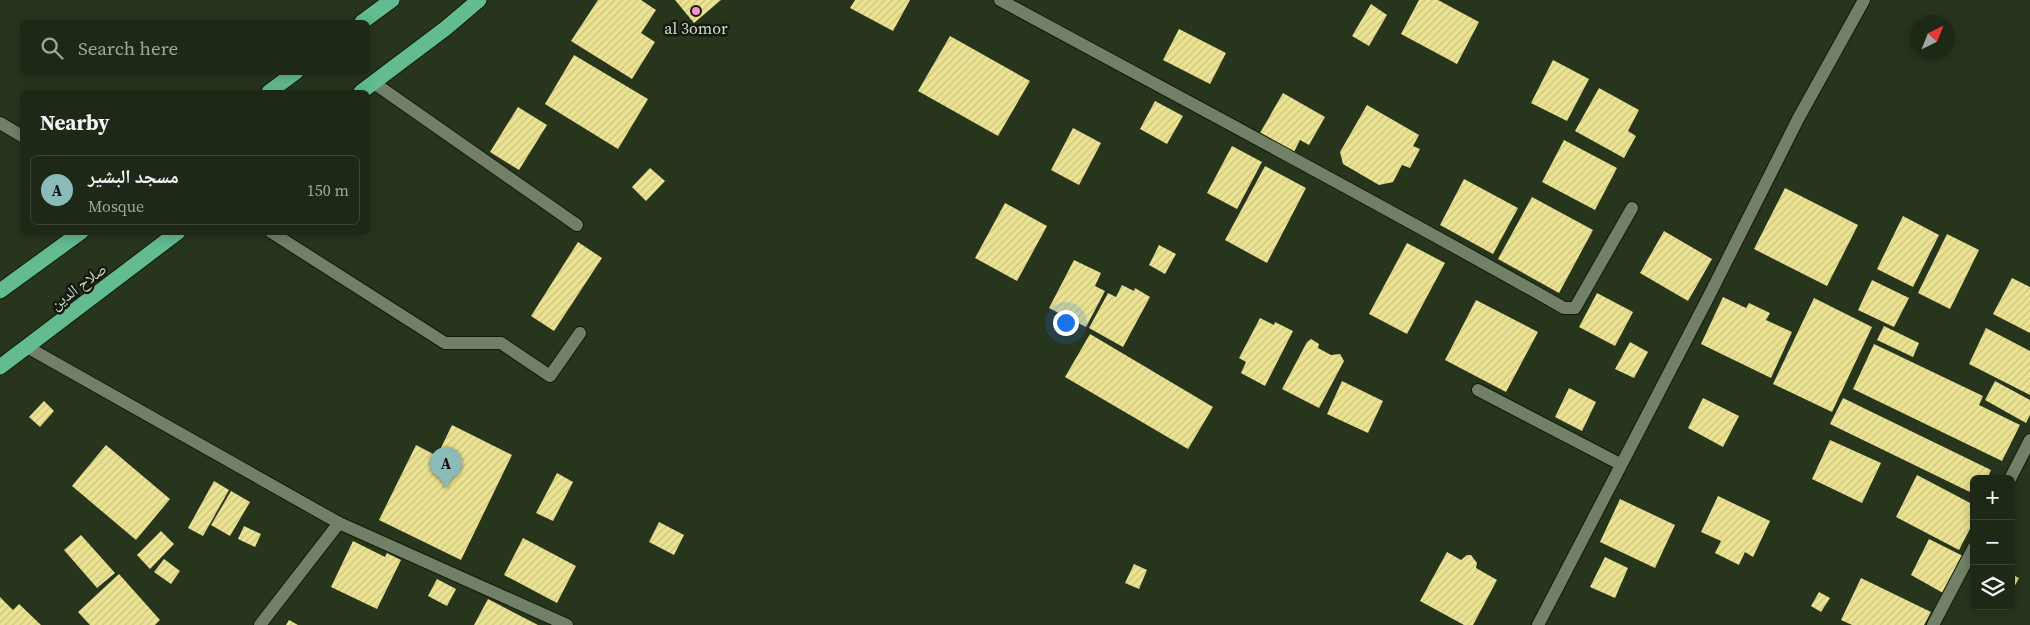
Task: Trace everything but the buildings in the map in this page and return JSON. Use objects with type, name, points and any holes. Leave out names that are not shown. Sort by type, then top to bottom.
[{"type":"highway","points":[[365,20],[392,0]]},
{"type":"highway","points":[[364,90],[479,0]]},
{"type":"highway","points":[[272,90],[292,75]]},
{"type":"highway","points":[[0,291],[77,235]]},
{"type":"highway","name":"صلاح الدين","points":[[0,367],[174,235]]},
{"type":"street","points":[[1000,0],[1125,69],[1399,214],[1564,308],[1575,308],[1632,208]]},
{"type":"street","points":[[1538,625],[1710,294],[1798,119],[1864,0]]},
{"type":"street","points":[[374,83],[577,225]]},
{"type":"street","points":[[0,123],[20,135]]},
{"type":"street","points":[[276,235],[445,342],[501,343],[550,376],[580,333]]},
{"type":"street","points":[[27,347],[339,523],[567,625]]},
{"type":"street","points":[[1478,390],[1620,464]]},
{"type":"street","points":[[2012,475],[2030,440]]},
{"type":"street","points":[[260,625],[339,523]]},
{"type":"street","points":[[1933,625],[1970,555]]},
{"type":"place","name":"al 3omor","points":[[696,11]]},
{"type":"place","name":"مسجد البشير","points":[[446,488]]}]
